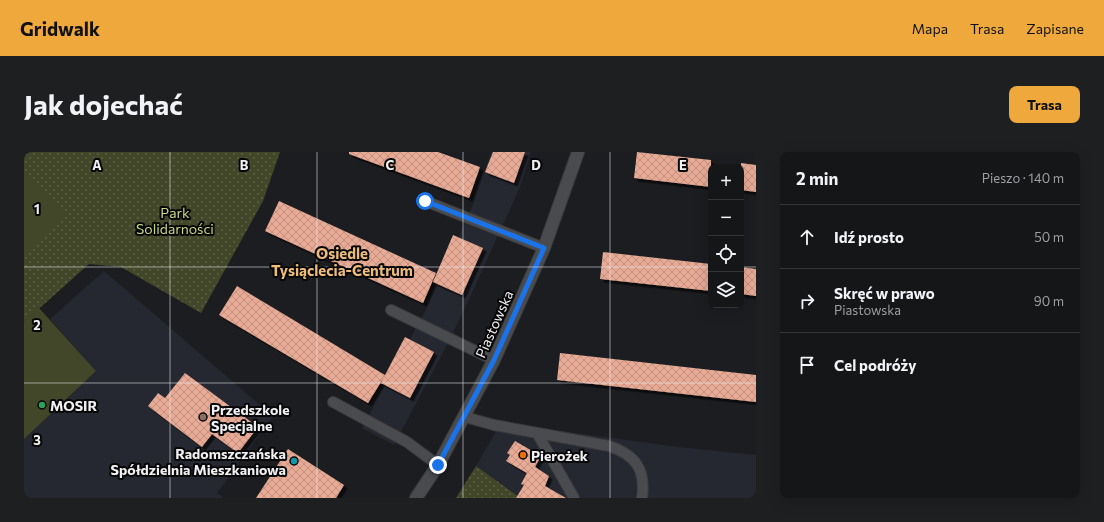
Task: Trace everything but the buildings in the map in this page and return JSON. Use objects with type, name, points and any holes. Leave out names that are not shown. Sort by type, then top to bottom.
[{"type":"street","name":"Piastowska","points":[[416,498],[438,465],[465,417],[494,360],[544,248],[578,152]]},
{"type":"lane","points":[[425,201],[544,248]]},
{"type":"lane","points":[[391,310],[494,360]]},
{"type":"lane","points":[[333,402],[407,442],[438,465]]},
{"type":"lane","points":[[465,417],[537,433],[609,446],[622,450],[638,465],[642,476],[642,498]]},
{"type":"lane","points":[[537,433],[574,498]]},
{"type":"shaded area","points":[[491,152],[531,152],[520,187],[471,295],[447,345],[394,445],[362,428],[429,304],[474,202]]},
{"type":"shaded area","points":[[104,271],[273,416],[217,493],[224,498],[24,498],[24,439],[96,371],[50,319]]},
{"type":"shaded area","points":[[501,423],[679,447],[756,455],[756,498],[522,498],[476,466]]},
{"type":"green space","name":"Park Solidarności","points":[[24,152],[280,152],[263,201],[201,313],[121,267],[89,264],[24,322]]},
{"type":"green space","points":[[24,173],[64,215],[24,253]]},
{"type":"green space","name":"MOSIR","points":[[39,308],[96,371],[24,439],[24,322]]},
{"type":"green space","points":[[476,466],[518,496],[522,498],[456,498]]},
{"type":"place","name":"MOSIR","points":[[42,405]]},
{"type":"place","name":"Przedszkole Specjalne","points":[[203,417]]},
{"type":"place","name":"Pierożek","points":[[523,455]]},
{"type":"place","name":"Radomszczańska Spółdzielnia Mieszkaniowa","points":[[294,461]]},
{"type":"district","name":"Osiedle Tysiąclecia-Centrum","points":[[342,262]]},
{"type":"route","points":[[425,201],[544,248],[494,360],[469,410],[438,465]]}]
